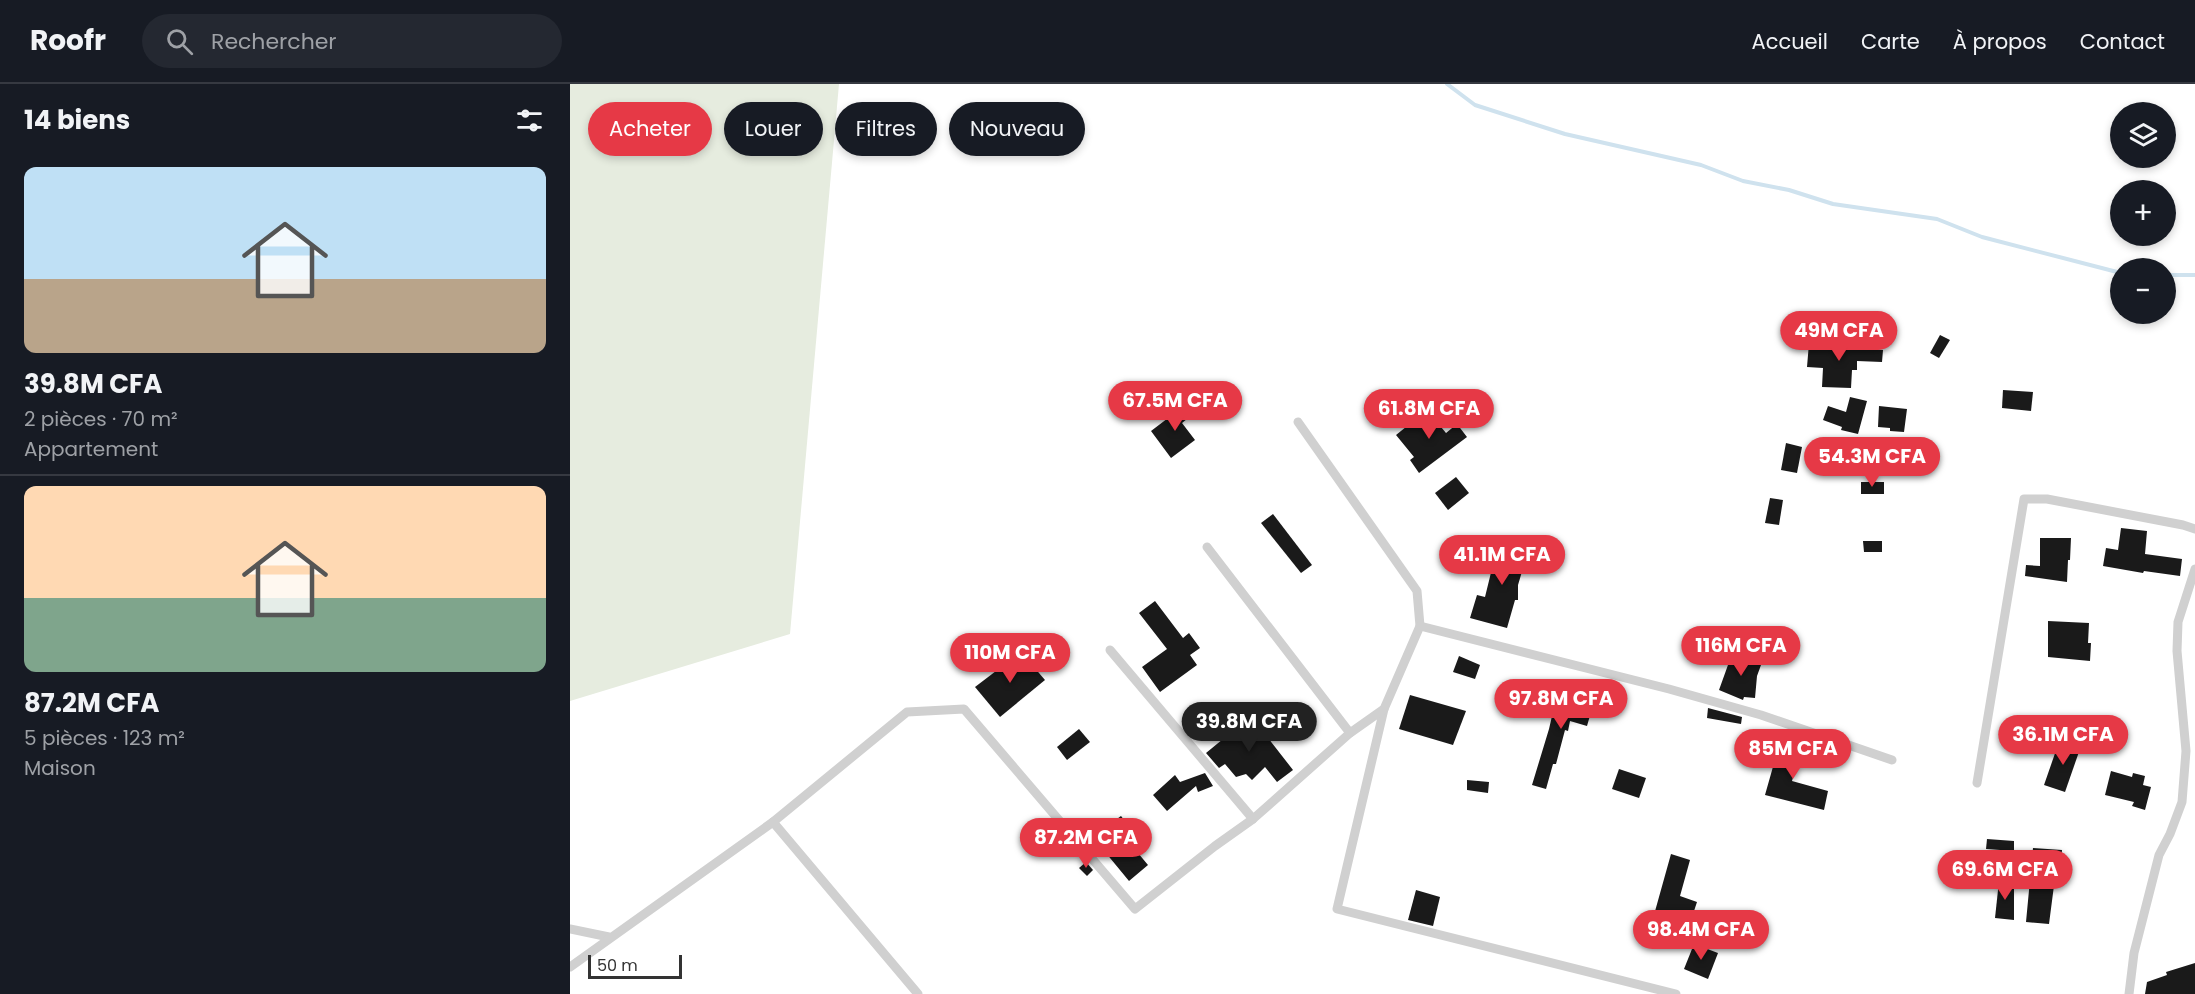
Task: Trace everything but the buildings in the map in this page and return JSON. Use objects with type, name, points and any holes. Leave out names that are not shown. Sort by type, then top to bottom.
[{"type":"street","points":[[1298,422],[1417,591],[1420,626],[1384,709],[1337,909],[1676,994]]},
{"type":"street","points":[[1977,783],[2024,499],[2047,499],[2195,529]]},
{"type":"street","points":[[1207,547],[1350,733]]},
{"type":"street","points":[[2129,994],[2134,952],[2159,855],[2182,802],[2186,751],[2177,651],[2178,622],[2195,569]]},
{"type":"street","points":[[1420,626],[1669,689],[1761,715],[1892,760]]},
{"type":"street","points":[[1110,650],[1253,819]]},
{"type":"street","points":[[570,967],[773,822],[907,712],[964,709],[1135,909],[1253,819],[1350,733],[1384,709]]},
{"type":"street","points":[[773,822],[918,994]]},
{"type":"street","points":[[570,929],[609,937]]},
{"type":"shaded area","points":[[570,84],[839,84],[837,102],[835,102],[835,129],[790,634],[570,701]]},
{"type":"waterway","points":[[1447,84],[1475,105],[1565,134],[1701,165],[1743,181],[1789,190],[1833,204],[1937,219],[1982,237],[2110,270]]},
{"type":"waterway","points":[[2176,275],[2195,275]]}]
